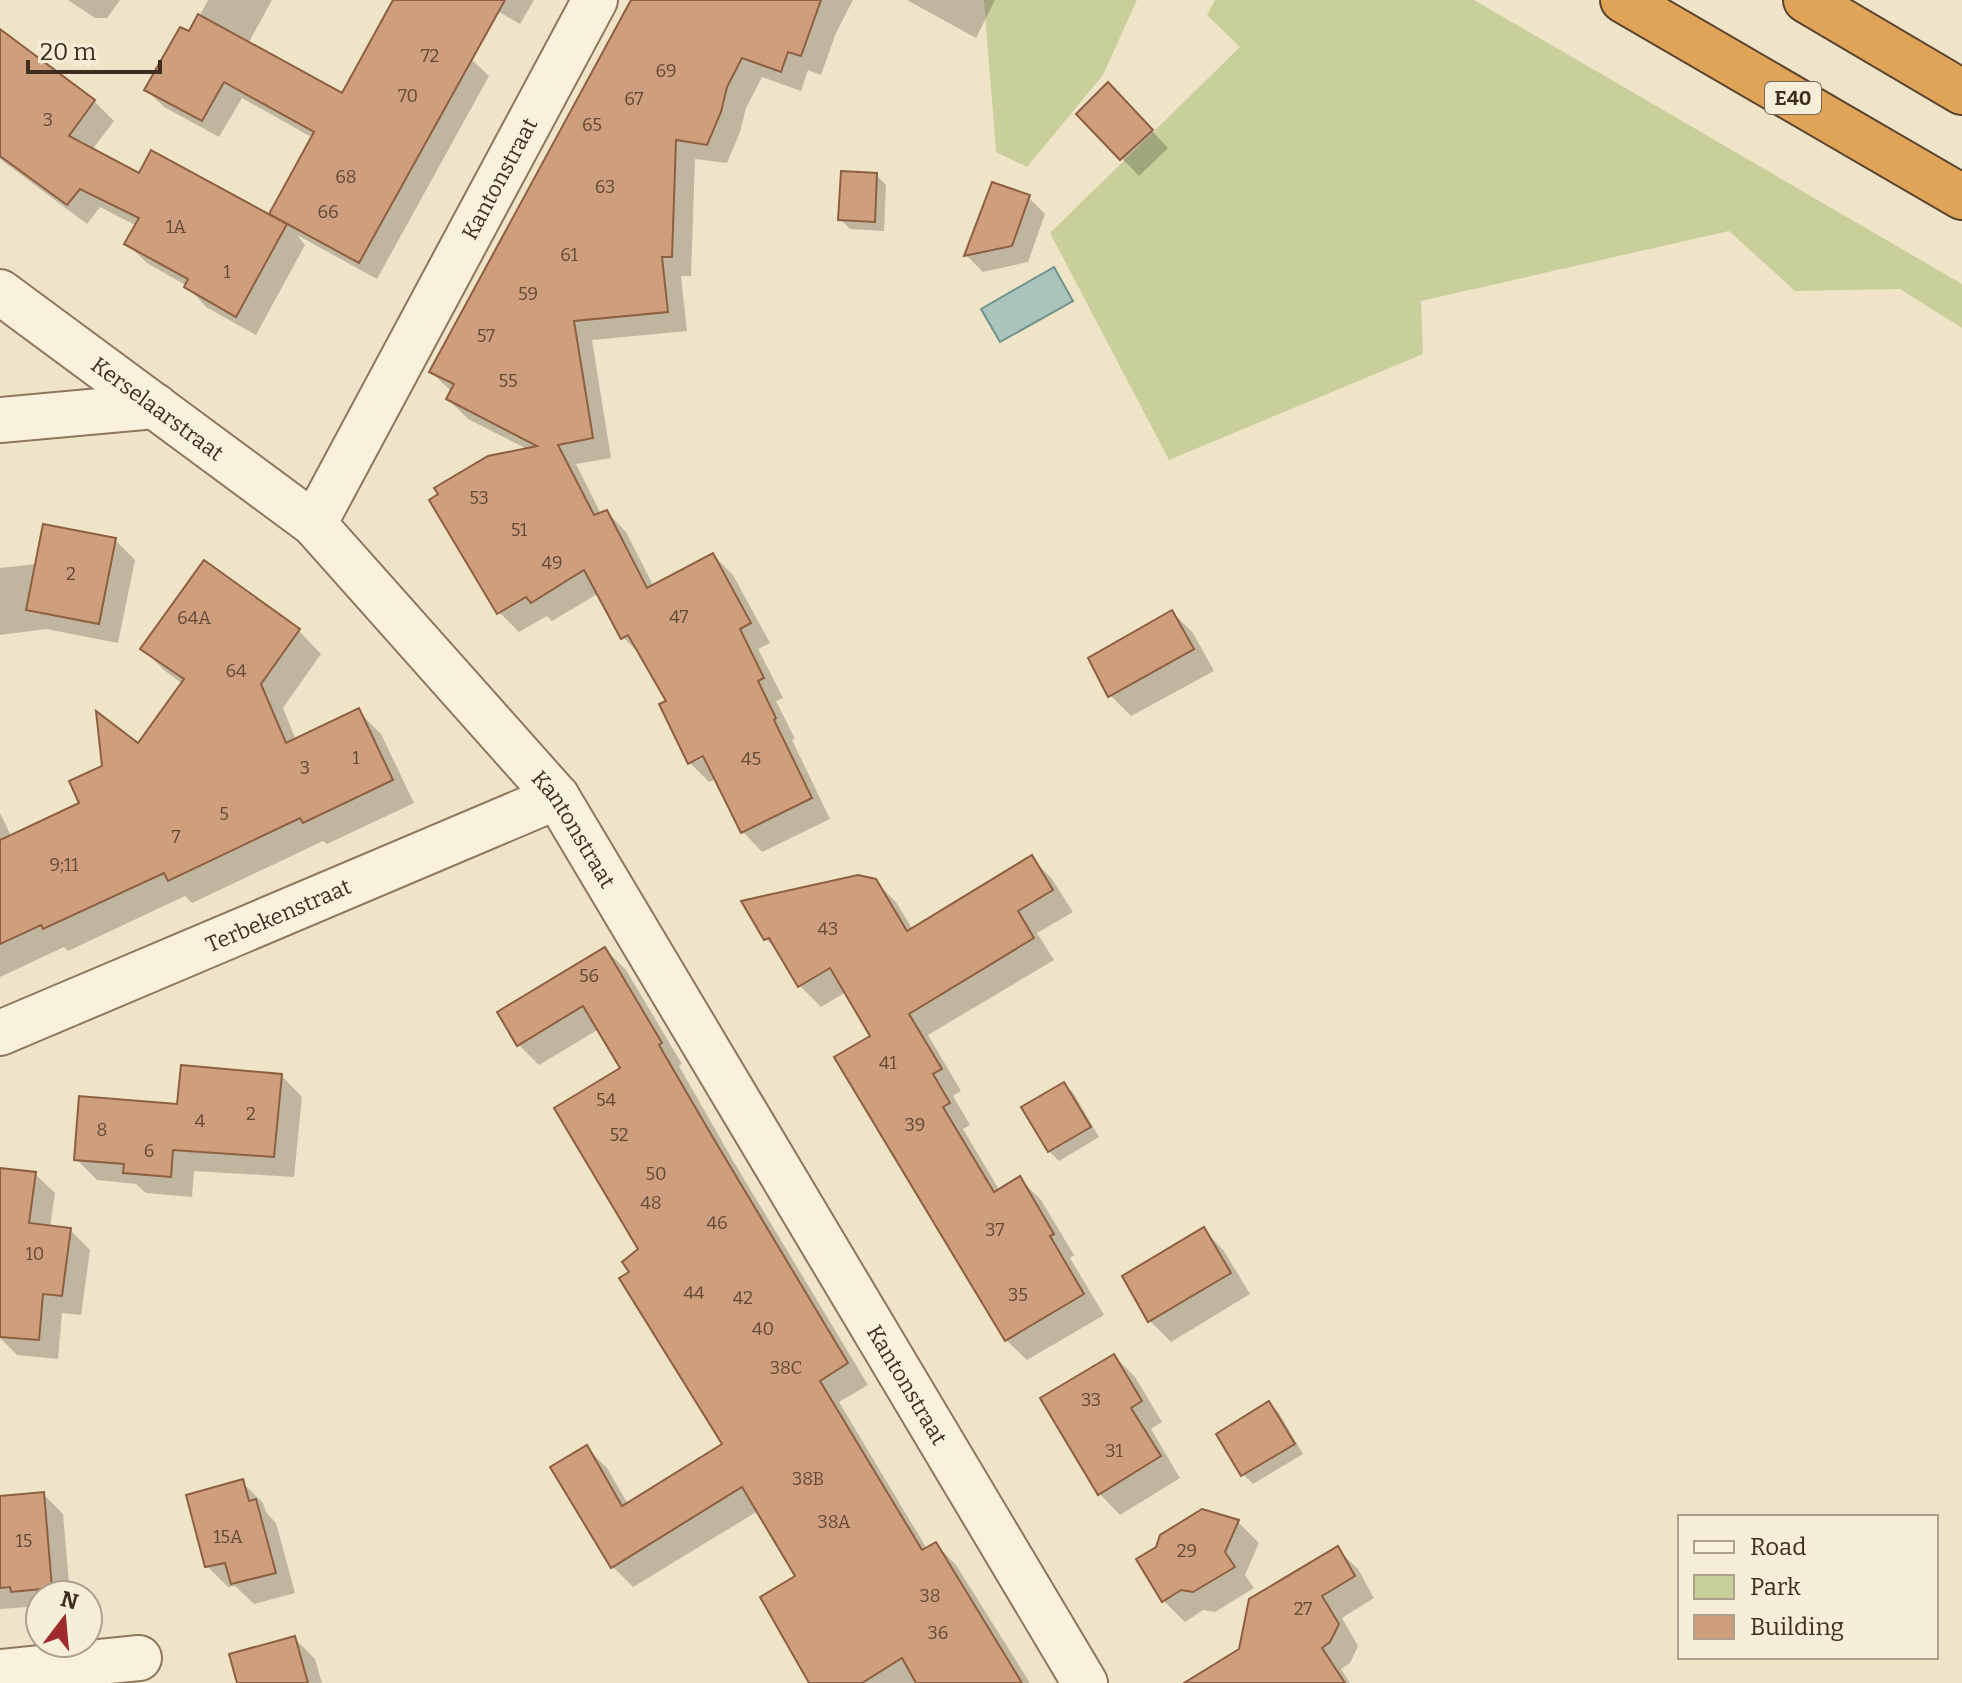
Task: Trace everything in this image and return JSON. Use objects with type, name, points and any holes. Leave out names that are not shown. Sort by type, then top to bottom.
[{"type":"highway","name":"E40","points":[[1623,0],[1962,197]]},
{"type":"highway","points":[[1806,0],[1962,92]]},
{"type":"street","name":"Kantonstraat","points":[[595,0],[314,524],[557,797],[1085,1683]]},
{"type":"street","name":"Kerselaarstraat","points":[[0,292],[314,524]]},
{"type":"street","points":[[0,420],[155,406]]},
{"type":"street","name":"Terbekenstraat","points":[[0,1033],[557,797]]},
{"type":"street","points":[[0,1672],[139,1658]]},
{"type":"green space","points":[[984,0],[1137,0],[1103,75],[1027,167],[996,152]]},
{"type":"green space","points":[[1215,0],[1474,0],[1962,284],[1962,328],[1900,289],[1795,291],[1729,231],[1421,301],[1423,354],[1169,460],[1050,233],[1240,47],[1207,15]]},
{"type":"water","points":[[1054,267],[1073,301],[1000,342],[981,309]]},
{"type":"building","points":[[393,0],[505,0],[359,263],[269,214],[314,132],[224,82],[202,121],[144,90],[180,27],[189,31],[198,14],[342,93]]},
{"type":"building","points":[[631,0],[821,0],[801,56],[788,52],[781,72],[742,58],[727,87],[721,112],[707,145],[676,140],[672,257],[662,257],[668,312],[574,321],[593,438],[558,445],[594,515],[607,510],[647,588],[713,553],[751,623],[740,629],[764,678],[758,681],[812,798],[741,833],[703,756],[688,764],[659,704],[666,701],[628,635],[621,639],[584,570],[531,603],[526,597],[497,614],[429,500],[438,494],[434,488],[488,456],[537,446],[446,399],[454,384],[429,372]]},
{"type":"building","points":[[0,29],[95,100],[69,136],[139,173],[151,150],[287,224],[236,317],[184,287],[188,279],[124,244],[139,218],[80,189],[67,205],[0,156]]},
{"type":"building","points":[[1108,82],[1153,130],[1120,160],[1076,114]]},
{"type":"building","points":[[841,171],[877,173],[875,222],[838,220]]},
{"type":"building","points":[[992,182],[1030,195],[1012,246],[964,256]]},
{"type":"building","points":[[43,524],[116,538],[99,624],[26,610]]},
{"type":"building","points":[[204,560],[300,629],[261,684],[286,743],[359,708],[393,780],[303,823],[300,818],[168,881],[164,873],[43,929],[41,925],[0,944],[0,840],[79,803],[69,781],[102,766],[96,711],[138,743],[184,679],[140,649]]},
{"type":"building","points":[[1172,610],[1194,649],[1108,697],[1088,658]]},
{"type":"building","points":[[1032,855],[1053,890],[1018,911],[1034,938],[909,1014],[942,1069],[933,1074],[950,1103],[943,1107],[994,1192],[1020,1176],[1084,1294],[1005,1341],[834,1057],[870,1036],[830,968],[798,987],[769,938],[764,940],[741,901],[858,875],[876,879],[907,931]]},
{"type":"building","points":[[605,947],[712,1136],[848,1363],[820,1381],[922,1550],[936,1542],[1022,1683],[916,1683],[902,1658],[862,1683],[809,1683],[760,1597],[795,1576],[742,1487],[611,1568],[550,1467],[587,1445],[622,1506],[722,1444],[619,1278],[629,1272],[622,1262],[638,1249],[554,1108],[620,1068],[583,1006],[517,1046],[497,1012]]},
{"type":"building","points":[[181,1065],[282,1074],[274,1157],[173,1150],[171,1177],[123,1173],[124,1164],[74,1160],[79,1096],[177,1104]]},
{"type":"building","points":[[1064,1082],[1091,1127],[1048,1152],[1021,1107]]},
{"type":"building","points":[[0,1168],[36,1172],[29,1223],[71,1228],[62,1296],[43,1294],[39,1340],[0,1337]]},
{"type":"building","points":[[1204,1227],[1231,1273],[1148,1322],[1122,1276]]},
{"type":"building","points":[[1114,1354],[1142,1401],[1131,1408],[1161,1456],[1098,1495],[1040,1398]]},
{"type":"building","points":[[1269,1401],[1295,1444],[1241,1476],[1216,1434]]},
{"type":"building","points":[[243,1479],[249,1501],[256,1499],[276,1573],[231,1584],[225,1563],[205,1567],[186,1495]]},
{"type":"building","points":[[44,1492],[51,1579],[24,1579],[24,1591],[11,1592],[10,1587],[0,1588],[0,1496]]},
{"type":"building","points":[[1202,1509],[1239,1520],[1225,1552],[1235,1567],[1193,1592],[1181,1590],[1162,1602],[1136,1559],[1156,1547],[1160,1535]]},
{"type":"building","points":[[1338,1546],[1355,1576],[1322,1596],[1339,1624],[1330,1642],[1322,1648],[1345,1683],[1184,1683],[1239,1649],[1249,1599]]},
{"type":"building","points":[[295,1636],[308,1683],[237,1683],[229,1654]]}]
